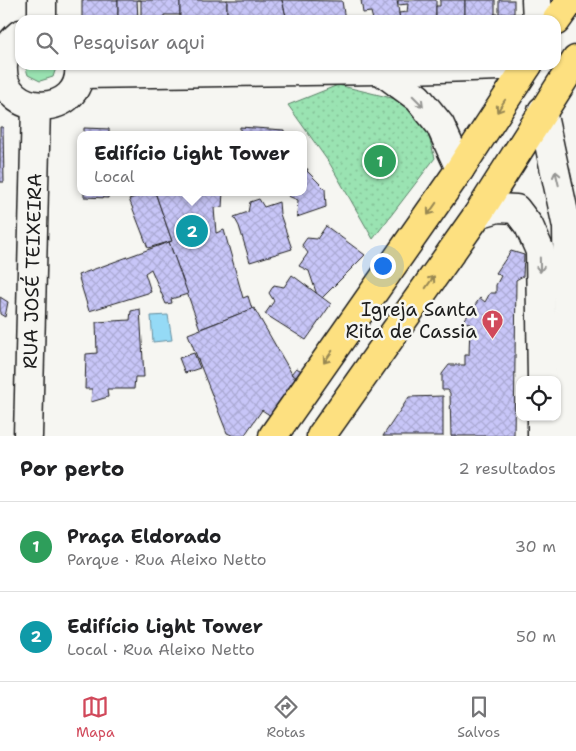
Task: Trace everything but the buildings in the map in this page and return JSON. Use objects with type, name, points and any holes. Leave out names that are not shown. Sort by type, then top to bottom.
[{"type":"main road","points":[[560,15],[571,0]]},
{"type":"main road","points":[[321,436],[478,214],[575,63]]},
{"type":"main road","points":[[273,436],[460,169],[525,70]]},
{"type":"street","points":[[42,0],[42,15]]},
{"type":"street","points":[[536,0],[537,15]]},
{"type":"street","points":[[15,38],[11,41],[3,56],[1,73],[6,85],[14,95],[24,103],[36,106],[51,106],[65,99],[75,88],[80,70],[380,70],[418,98],[440,125],[460,169]]},
{"type":"street","name":"RUA JOSÉ TEIXEIRA","points":[[28,436],[36,106]]},
{"type":"street","points":[[542,112],[568,227],[570,436]]},
{"type":"street","points":[[478,214],[498,208],[516,209],[529,226],[540,251],[542,376]]},
{"type":"street","points":[[529,226],[553,220],[568,227]]},
{"type":"street","points":[[542,421],[542,436]]},
{"type":"green space","points":[[26,70],[55,70],[53,77],[40,81],[28,75]]},
{"type":"green space","points":[[338,85],[404,101],[427,130],[435,158],[373,239],[330,164],[288,105]]},
{"type":"water","points":[[168,315],[172,340],[153,342],[151,316]]},
{"type":"place","name":"Praça Eldorado","points":[[380,161]]},
{"type":"place","name":"Edifício Light Tower","points":[[192,231]]},
{"type":"place","name":"Igreja Santa Rita de Cassia","points":[[493,339]]}]
